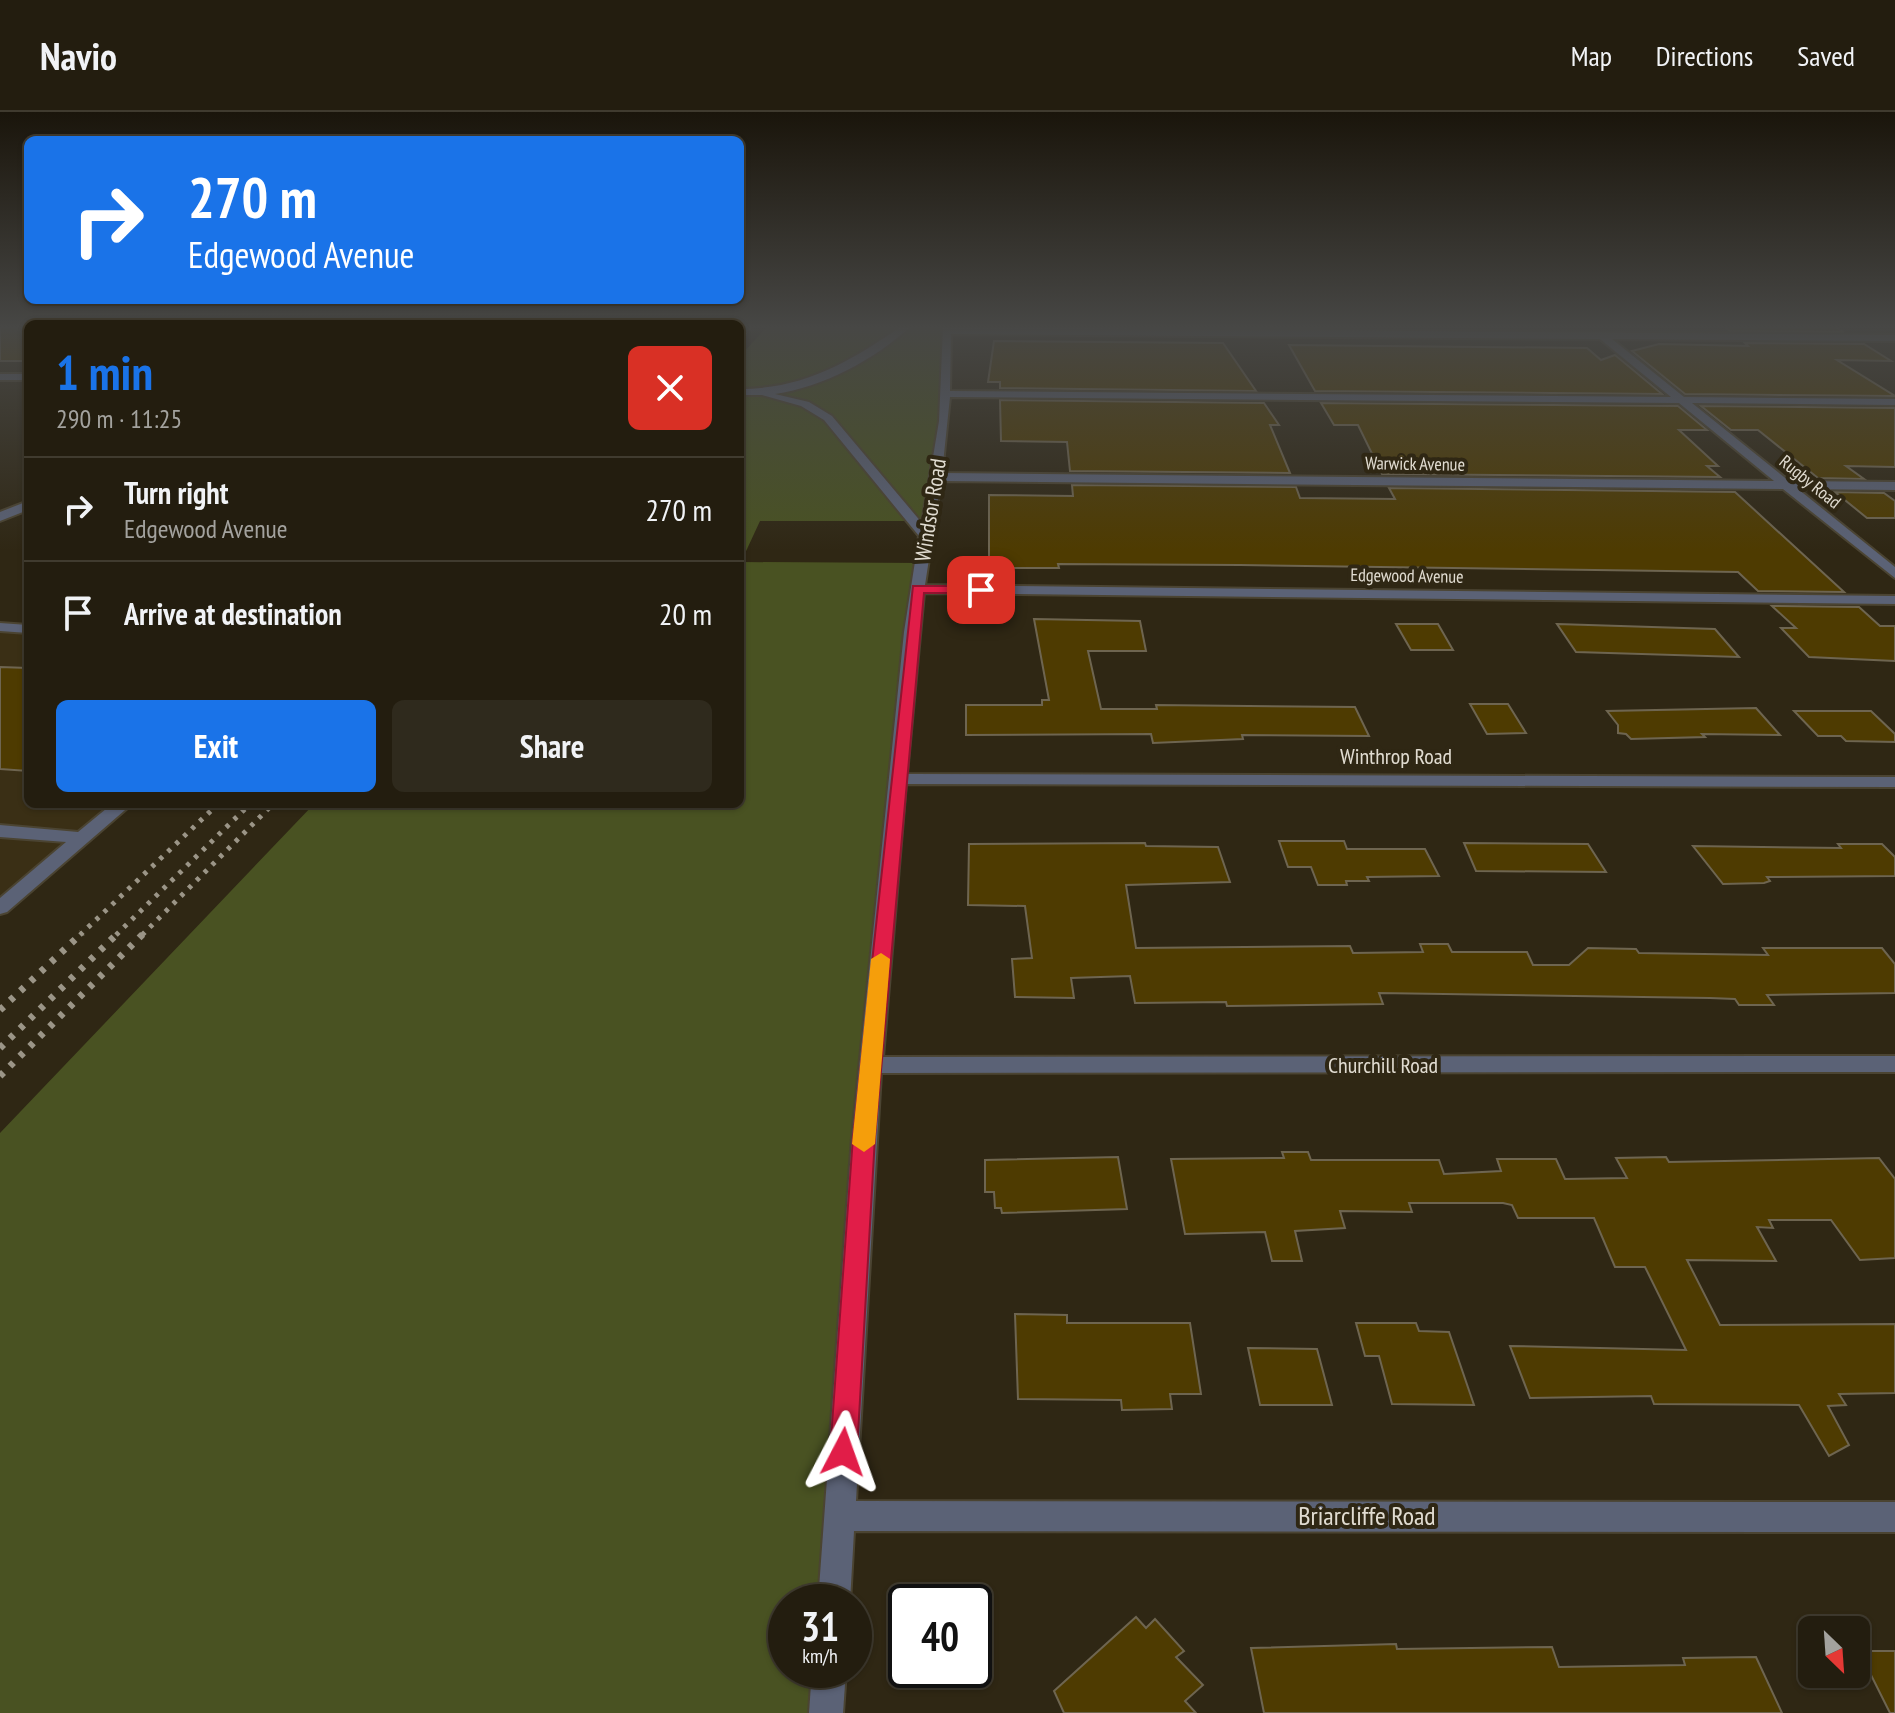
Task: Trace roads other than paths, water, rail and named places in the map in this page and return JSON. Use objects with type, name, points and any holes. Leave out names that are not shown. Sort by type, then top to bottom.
[{"type":"street","points":[[795,402],[828,418],[926,536]]},
{"type":"street","name":"Windsor Road","points":[[835,1584],[871,1065],[897,779],[918,589],[944,402]]},
{"type":"street","name":"Rugby Road","points":[[1683,402],[1895,574]]},
{"type":"street","points":[[1834,402],[1895,402]]},
{"type":"street","name":"Warwick Avenue","points":[[935,477],[1895,486]]},
{"type":"street","points":[[0,517],[24,507]]},
{"type":"street","name":"Edgewood Avenue","points":[[918,589],[1895,600]]},
{"type":"street","points":[[0,627],[24,629]]},
{"type":"street","name":"Winthrop Road","points":[[897,779],[1895,782]]},
{"type":"street","points":[[0,908],[118,808]]},
{"type":"street","points":[[0,831],[81,838]]},
{"type":"street","name":"Churchill Road","points":[[871,1065],[1895,1064]]},
{"type":"street","name":"Briarcliffe Road","points":[[839,1516],[1895,1517]]},
{"type":"street","points":[[826,1713],[828,1688]]},
{"type":"railway","points":[[80,935],[214,808]]},
{"type":"railway","points":[[116,935],[246,808]]},
{"type":"railway","points":[[144,933],[269,808]]},
{"type":"railway","points":[[0,1010],[82,933]]},
{"type":"railway","points":[[0,1048],[118,933]]},
{"type":"railway","points":[[0,1076],[144,933]]}]
